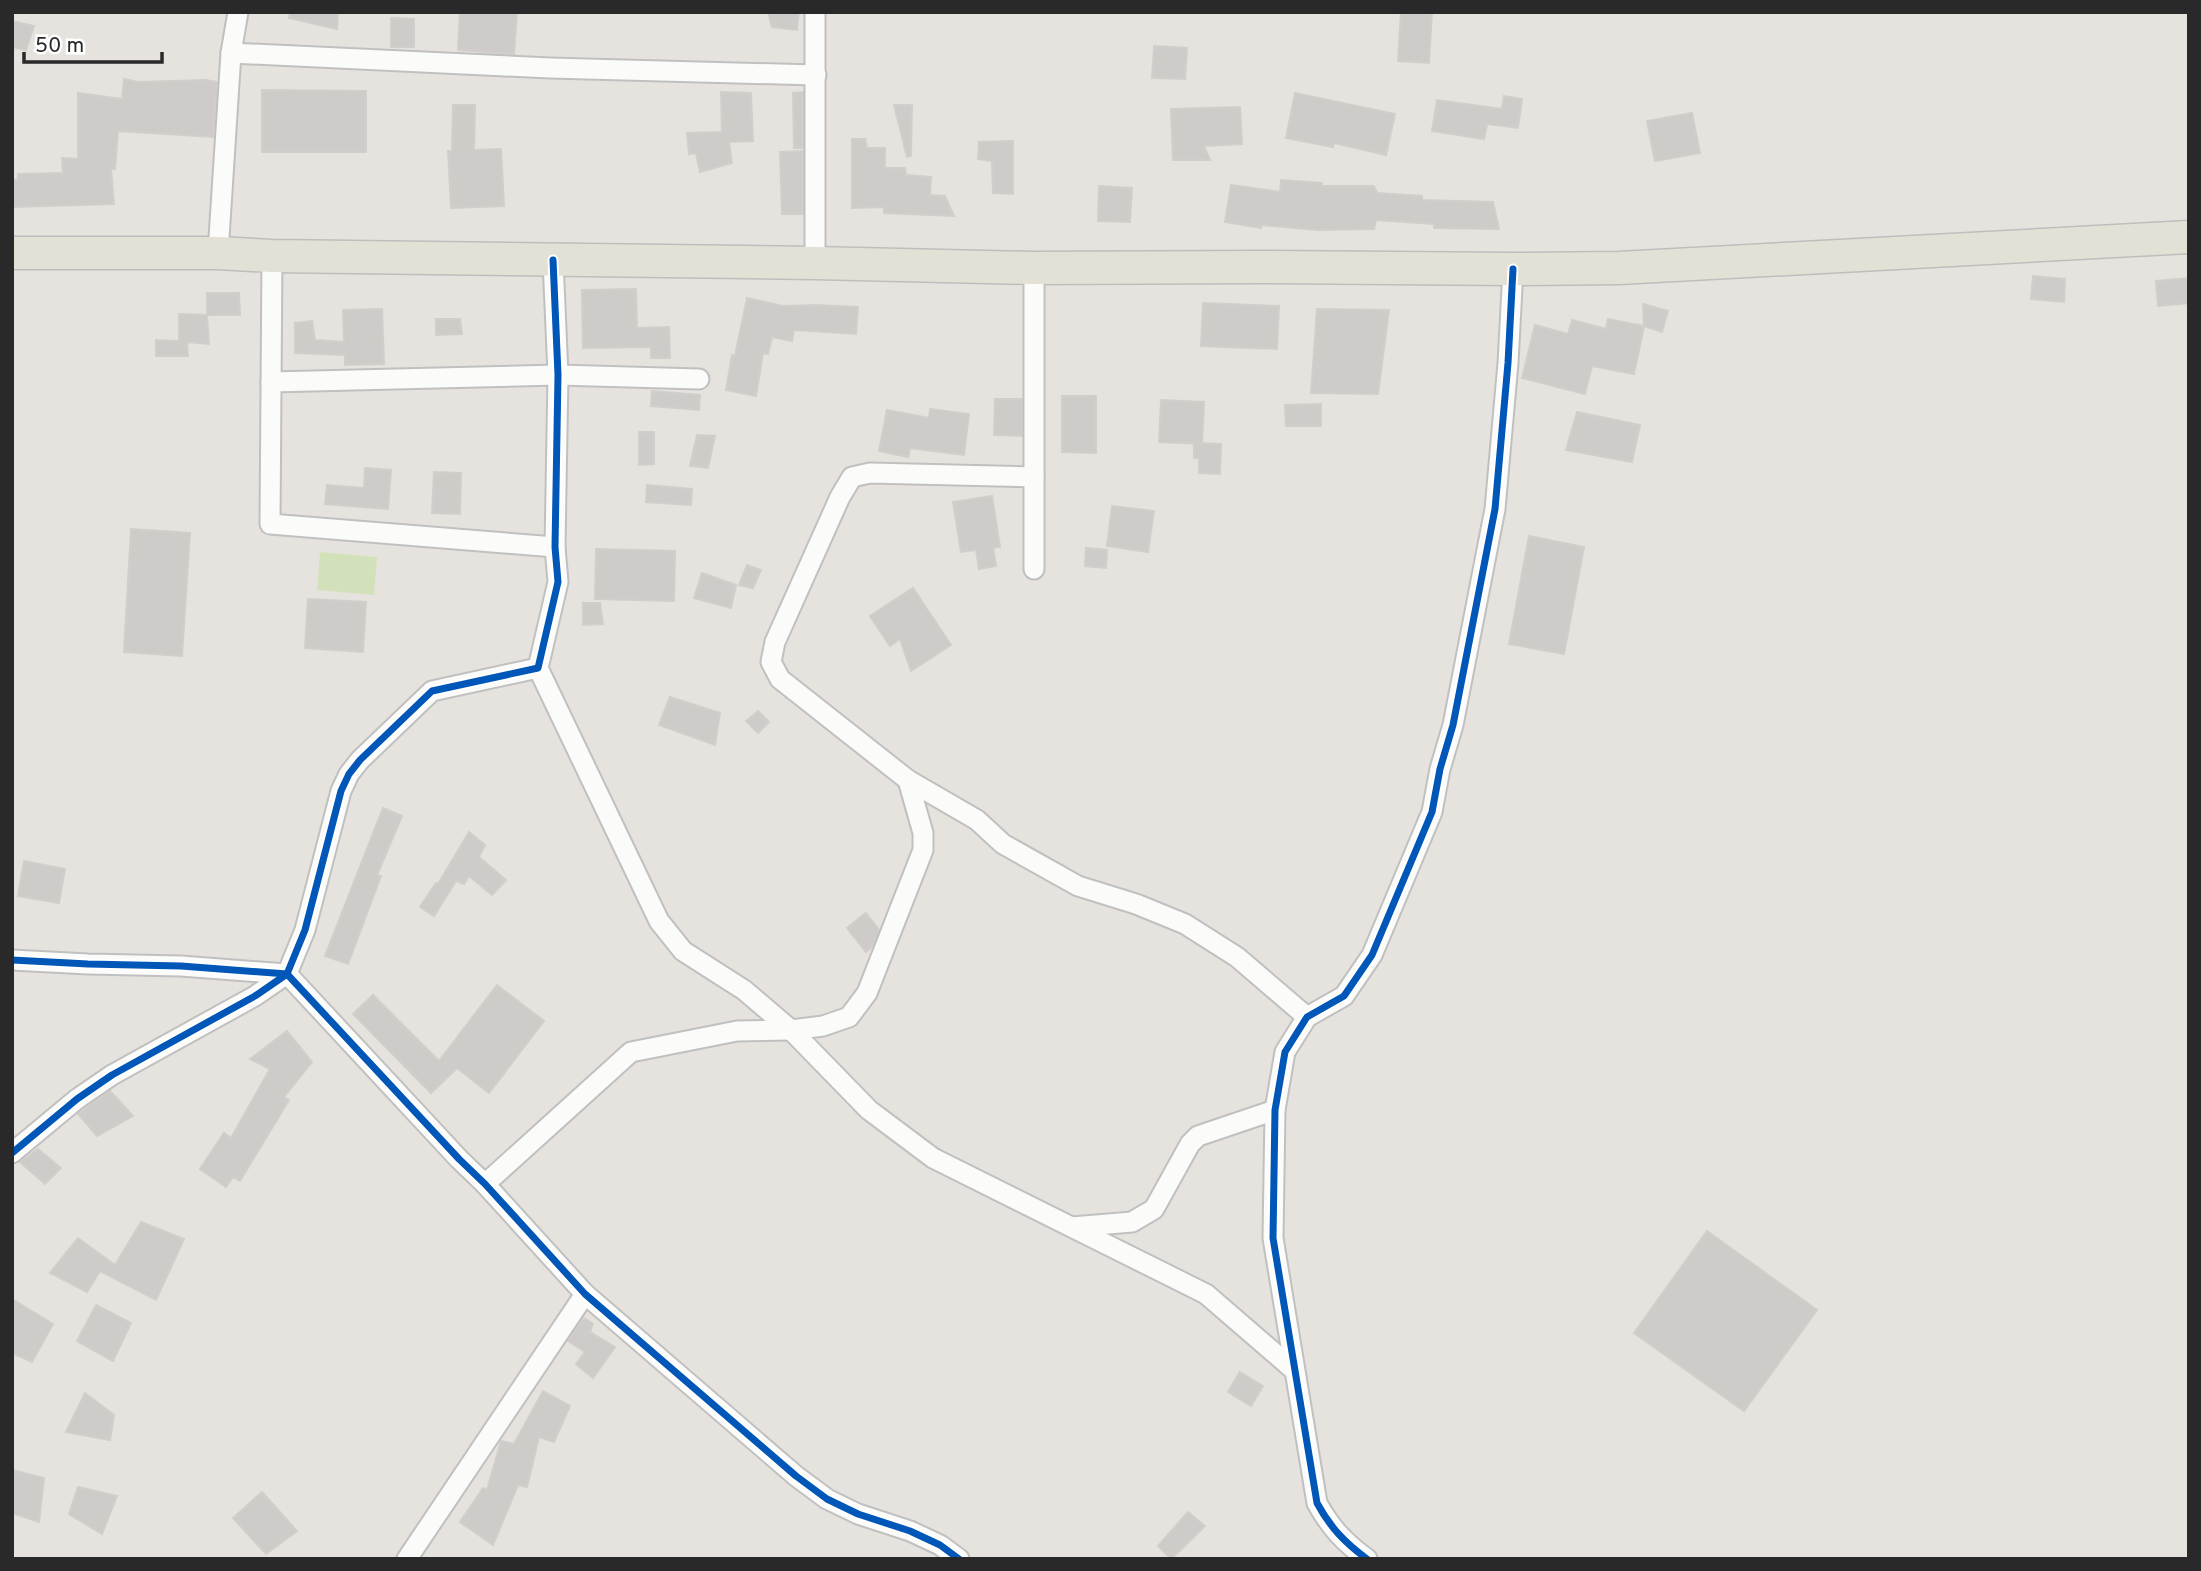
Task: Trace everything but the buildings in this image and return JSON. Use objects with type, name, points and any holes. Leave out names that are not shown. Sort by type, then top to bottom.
[{"type":"main road","points":[[12,253],[218,253],[1034,268],[1513,269],[1619,268],[2189,237]]},
{"type":"street","points":[[218,253],[231,53],[238,12]]},
{"type":"street","points":[[815,12],[816,263]]},
{"type":"street","points":[[231,53],[550,68],[816,75]]},
{"type":"street","points":[[272,256],[270,524],[555,547]]},
{"type":"street","points":[[553,260],[558,375],[555,547],[558,582],[538,668],[659,921],[683,951],[744,990],[791,1030],[869,1110],[933,1158],[1206,1294],[1294,1370]]},
{"type":"street","points":[[1034,268],[1034,569]]},
{"type":"street","points":[[1367,1559],[1345,1543],[1328,1525],[1317,1503],[1273,1238],[1275,1110],[1285,1052],[1307,1017],[1344,996],[1372,955],[1432,812],[1440,769],[1453,725],[1495,509],[1513,269]]},
{"type":"street","points":[[271,382],[558,375],[699,379]]},
{"type":"street","points":[[1034,477],[870,473],[852,477],[840,497],[775,642],[771,662],[780,679],[908,780],[978,820],[1003,844],[1078,886],[1136,904],[1185,924],[1237,957],[1307,1017]]},
{"type":"street","points":[[12,1153],[77,1099],[112,1075],[255,996],[287,974],[305,930],[341,791],[349,774],[360,760],[432,691],[538,668]]},
{"type":"street","points":[[485,1184],[631,1052],[737,1031],[791,1030],[823,1026],[849,1017],[867,993],[923,850],[923,833],[908,780]]},
{"type":"street","points":[[12,960],[181,966],[287,974],[585,1294],[796,1476],[827,1499],[858,1514],[910,1531],[940,1545],[959,1559]]},
{"type":"street","points":[[1071,1227],[1132,1222],[1154,1209],[1190,1144],[1198,1136],[1275,1110]]},
{"type":"street","points":[[407,1559],[585,1294]]},
{"type":"green space","points":[[320,552],[377,557],[374,595],[317,590]]},
{"type":"cycle path","points":[[12,1153],[77,1099],[112,1075],[255,996],[287,974],[305,930],[341,791],[349,774],[360,760],[432,691],[538,668],[558,582],[555,547],[558,375],[553,260]]},
{"type":"cycle path","points":[[1367,1559],[1338,1534],[1317,1503],[1273,1238],[1275,1110],[1285,1052],[1307,1017],[1344,996],[1372,955],[1432,812],[1440,769],[1453,725],[1495,509],[1513,269]]},
{"type":"cycle path","points":[[12,960],[181,966],[287,974],[585,1294],[796,1476],[827,1499],[858,1514],[910,1531],[940,1545],[959,1559]]}]
